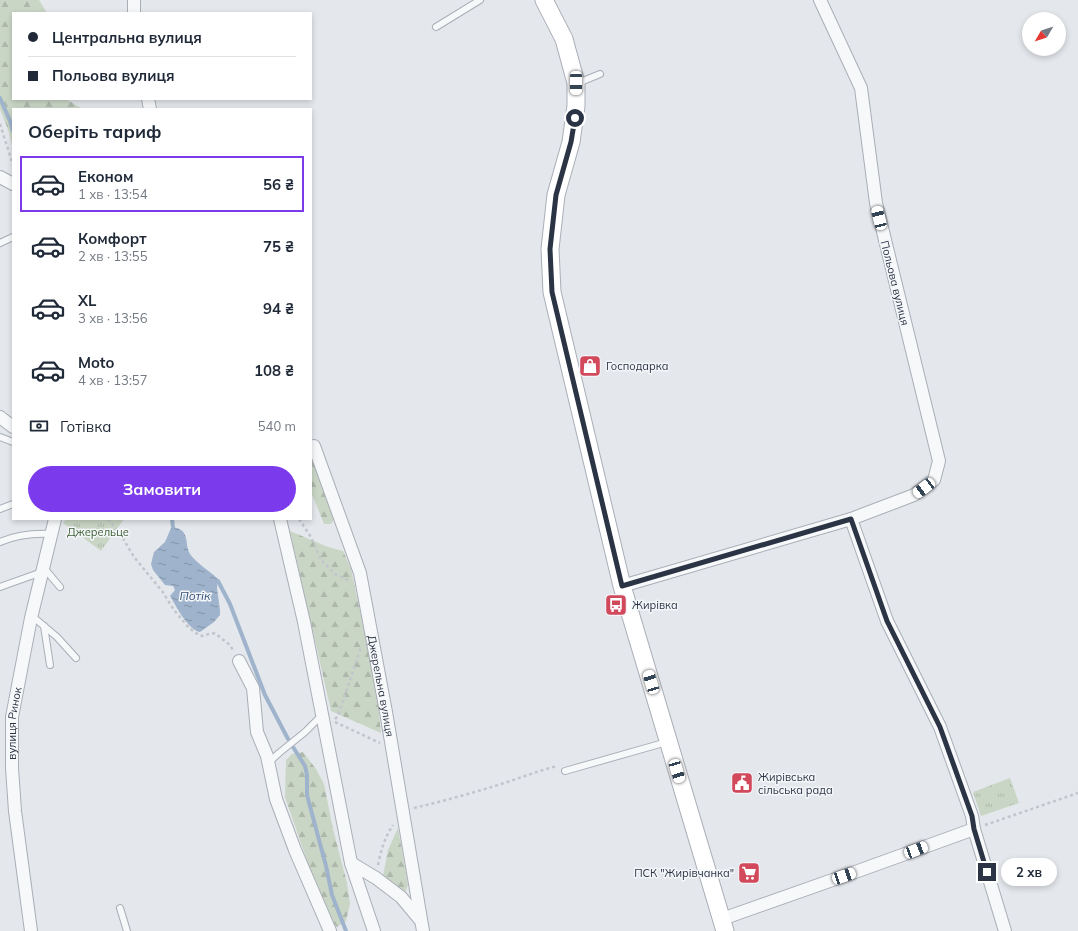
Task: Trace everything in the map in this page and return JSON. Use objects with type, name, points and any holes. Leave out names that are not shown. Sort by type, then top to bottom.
[{"type":"street","points":[[134,0],[134,12]]},
{"type":"street","points":[[544,0],[564,40],[576,83],[576,106],[571,142],[556,195],[550,249],[552,292],[622,586],[724,925],[858,871],[974,829]]},
{"type":"street","name":"Польова вулиця","points":[[622,586],[851,519],[914,495],[934,480],[939,461],[876,203],[861,88],[820,0]]},
{"type":"street","points":[[0,177],[12,183]]},
{"type":"street","points":[[0,417],[12,426]]},
{"type":"street","name":"Джерельна вулиця","points":[[314,446],[360,573],[393,750],[422,927]]},
{"type":"street","points":[[851,519],[887,621],[940,727],[972,816],[974,829],[1005,931]]},
{"type":"street","name":"вулиця Ринок","points":[[31,930],[12,768],[12,717],[32,616],[55,520]]},
{"type":"street","points":[[280,520],[304,622],[351,863],[374,931]]},
{"type":"street","points":[[238,661],[253,688],[257,732],[268,763],[276,799],[295,850],[330,931]]},
{"type":"street","points":[[351,863],[376,878],[401,897],[422,927]]},
{"type":"lane","points":[[436,27],[480,0]]},
{"type":"lane","points":[[576,83],[600,74]]},
{"type":"lane","points":[[0,242],[12,237]]},
{"type":"lane","points":[[0,437],[12,442]]},
{"type":"lane","points":[[0,509],[12,504]]},
{"type":"lane","points":[[0,542],[39,533],[52,534]]},
{"type":"lane","points":[[0,587],[43,570],[60,587]]},
{"type":"lane","points":[[32,616],[57,637],[76,658]]},
{"type":"lane","points":[[44,626],[50,664]]},
{"type":"lane","points":[[268,763],[279,752],[305,732],[322,715]]},
{"type":"lane","points":[[565,770],[668,742]]},
{"type":"lane","points":[[120,908],[127,931]]},
{"type":"path","points":[[0,124],[12,162]]},
{"type":"path","points":[[109,520],[121,535],[134,557],[162,590],[174,610],[189,628],[202,636],[212,633],[220,637],[230,645],[238,661]]},
{"type":"path","points":[[300,520],[311,537],[321,560],[335,574],[350,580],[364,593]]},
{"type":"path","points":[[362,644],[338,716],[333,721],[393,750]]},
{"type":"path","points":[[376,878],[380,854],[386,835],[403,811],[501,784],[532,772],[561,765],[565,770]]},
{"type":"path","points":[[974,829],[1078,793]]},
{"type":"green space","points":[[0,0],[39,0],[46,12],[12,12],[12,100],[68,100],[81,108],[12,108],[12,146],[9,132],[0,109]]},
{"type":"green space","points":[[312,445],[334,520],[331,524],[324,524],[312,494]]},
{"type":"green space","name":"Джерельце","points":[[65,520],[123,520],[101,551],[63,523]]},
{"type":"green space","points":[[290,531],[328,547],[343,551],[351,569],[376,686],[381,733],[331,711]]},
{"type":"green space","points":[[303,752],[316,769],[324,784],[333,829],[347,883],[350,904],[346,921],[337,927],[332,922],[315,884],[285,797],[286,760],[292,754]]},
{"type":"green space","points":[[1010,778],[1019,803],[981,816],[973,792]]},
{"type":"green space","points":[[398,828],[408,885],[405,893],[397,891],[382,881],[388,850]]},
{"type":"water","name":"Потік","points":[[173,527],[179,529],[185,534],[190,554],[199,564],[218,579],[217,588],[220,615],[214,622],[200,632],[191,627],[183,617],[170,596],[175,590],[173,586],[165,585],[153,570],[151,564],[154,552],[165,542],[171,528]]},
{"type":"waterway","name":"Потік","points":[[0,98],[12,128]]},
{"type":"waterway","name":"Потік","points":[[172,520],[173,527]]},
{"type":"waterway","points":[[218,581],[230,604],[265,695],[288,739]]},
{"type":"waterway","points":[[293,747],[305,766],[307,775],[307,795],[326,866],[332,895],[346,931]]},
{"type":"place","name":"Господарка","points":[[590,366]]},
{"type":"place","name":"Жирівка","points":[[616,605]]},
{"type":"place","name":"Жирівська сільська рада","points":[[742,783]]},
{"type":"place","name":"ПСК \"Жирівчанка\"","points":[[749,873]]},
{"type":"route","points":[[575,118],[571,142],[556,195],[550,249],[552,292],[622,586],[851,519],[887,621],[940,727],[972,816],[974,829],[987,872]]}]
